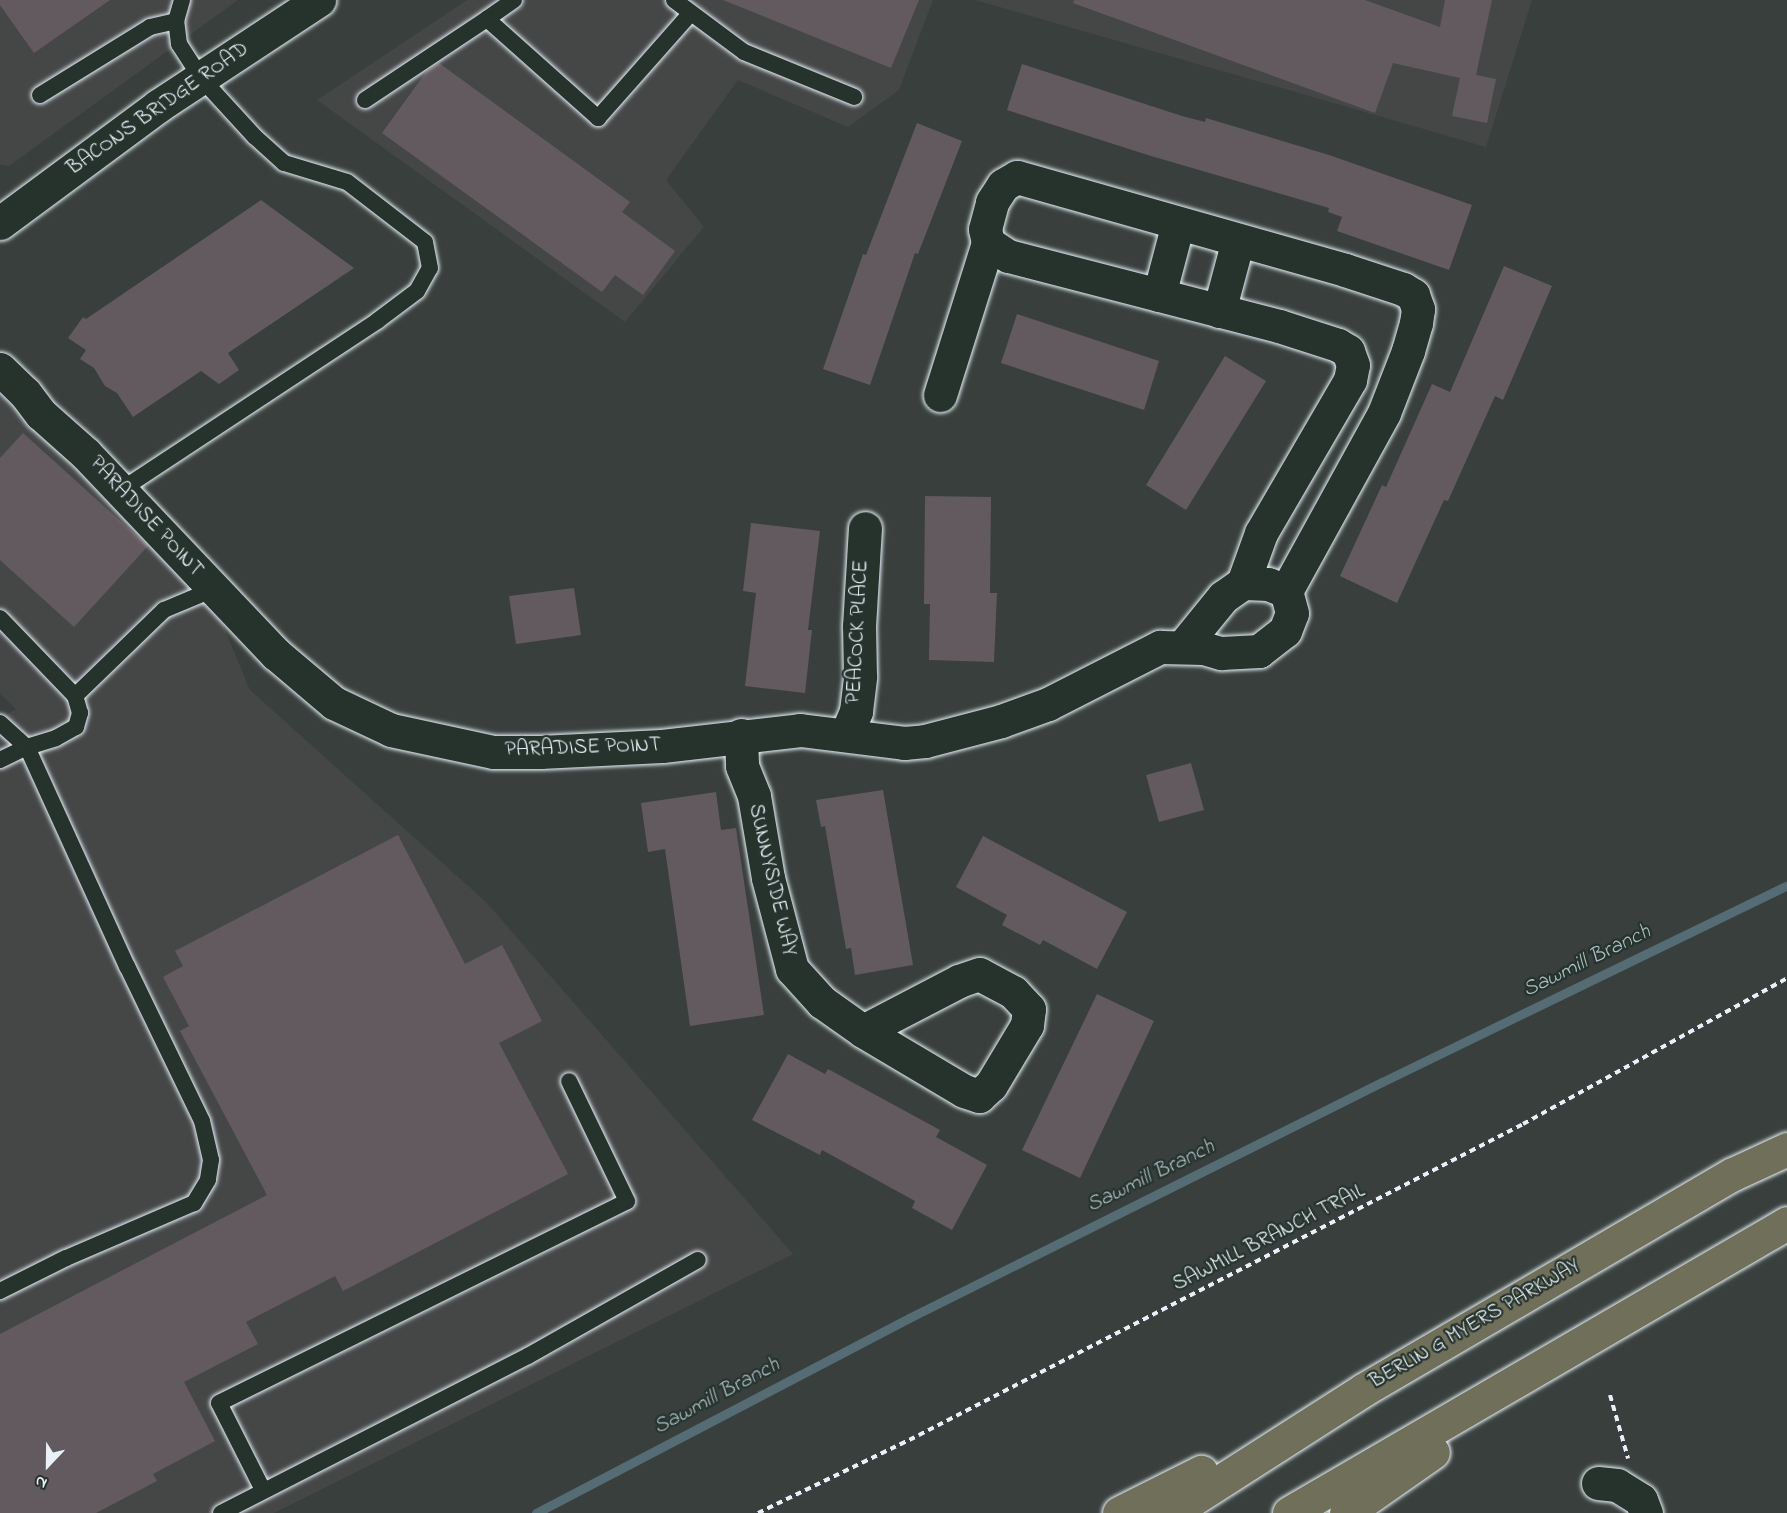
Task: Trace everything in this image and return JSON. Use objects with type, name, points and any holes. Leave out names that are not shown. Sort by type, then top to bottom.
[{"type":"main road","name":"BERLIN G MYERS PARKWAY","points":[[1171,1513],[1363,1390],[1733,1174],[1787,1149]]},
{"type":"main road","points":[[1289,1513],[1612,1327],[1787,1223]]},
{"type":"main road","points":[[1346,1513],[1612,1327]]},
{"type":"main road","points":[[1119,1513],[1363,1390]]},
{"type":"street","name":"BACONS BRIDGE ROAD","points":[[0,223],[91,154],[319,0]]},
{"type":"street","points":[[940,395],[988,243],[984,229],[992,202],[1003,185],[1017,177],[1403,289],[1413,295],[1418,309],[1408,351],[1384,413],[1286,591],[1268,584],[1243,583]]},
{"type":"street","points":[[1159,295],[1178,223]]},
{"type":"street","points":[[1219,310],[1238,240]]},
{"type":"street","points":[[988,243],[1008,256],[1280,326],[1338,345],[1348,351],[1353,365],[1350,380],[1261,533],[1243,583],[1223,597],[1183,646]]},
{"type":"street","name":"PARADISE POINT","points":[[0,369],[25,393],[41,414],[86,454],[276,654],[333,703],[391,730],[494,752],[662,746],[741,735],[800,730],[904,743],[925,741],[990,724],[1048,704],[1160,647],[1183,646],[1221,654],[1259,651],[1285,631],[1292,613],[1286,591]]},
{"type":"street","name":"PEACOCK PLACE","points":[[846,735],[856,711],[860,676],[859,626],[865,528]]},
{"type":"street","name":"SUNNYSIDE WAY","points":[[741,735],[742,766],[754,796],[768,878],[792,969],[822,1002],[863,1031],[964,1091],[979,1096],[991,1085],[1027,1025],[1029,1009],[1013,992],[979,974],[959,981],[863,1031]]},
{"type":"street","points":[[1598,1483],[1617,1485],[1643,1507]]},
{"type":"lane","points":[[120,490],[377,321],[417,291],[430,268],[425,242],[347,182],[284,163],[255,137],[201,78],[179,44],[176,21],[182,0]]},
{"type":"lane","points":[[365,100],[514,0]]},
{"type":"lane","points":[[674,0],[744,52],[854,97]]},
{"type":"lane","points":[[487,19],[598,118],[691,13]]},
{"type":"lane","points":[[40,95],[150,27],[176,21]]},
{"type":"lane","points":[[75,696],[164,610],[214,589]]},
{"type":"lane","points":[[0,618],[75,696],[80,713],[76,727],[56,738],[27,747],[0,760]]},
{"type":"lane","points":[[0,723],[27,747],[127,966],[202,1121],[211,1160],[208,1180],[194,1203],[66,1258],[0,1291]]},
{"type":"lane","points":[[263,1490],[219,1403],[627,1201],[569,1081]]},
{"type":"lane","points":[[221,1513],[528,1356],[698,1260]]},
{"type":"path","name":"SAWMILL BRANCH TRAIL","points":[[758,1513],[919,1435],[1513,1129],[1787,978]]},
{"type":"path","points":[[1610,1395],[1643,1507]]},
{"type":"shaded area","points":[[0,0],[238,0],[9,166],[0,165]]},
{"type":"shaded area","points":[[467,0],[933,0],[899,90],[848,127],[738,80],[666,180],[704,227],[625,322],[317,100]]},
{"type":"shaded area","points":[[975,0],[1532,0],[1486,147]]},
{"type":"shaded area","points":[[0,393],[214,604],[250,690],[486,902],[793,1254],[274,1513],[0,1513],[0,719],[16,709],[0,694]]},
{"type":"building","points":[[0,0],[110,0],[34,53],[0,5]]},
{"type":"building","points":[[723,0],[919,0],[891,68]]},
{"type":"building","points":[[1074,0],[1365,0],[1440,27],[1445,0],[1492,0],[1476,75],[1496,79],[1487,123],[1452,116],[1460,78],[1393,63],[1375,113],[1073,3]]},
{"type":"building","points":[[439,63],[630,202],[622,212],[675,251],[643,295],[615,275],[602,292],[382,133],[426,72]]},
{"type":"building","points":[[1022,64],[1182,116],[1205,122],[1206,118],[1329,155],[1472,205],[1449,270],[1337,231],[1342,217],[1328,212],[1329,208],[1151,156],[1007,110]]},
{"type":"building","points":[[917,123],[962,141],[918,254],[915,253],[870,385],[823,369],[863,254],[866,255]]},
{"type":"building","points":[[261,200],[354,268],[228,353],[239,370],[219,384],[201,371],[133,417],[117,393],[105,386],[94,368],[80,359],[86,350],[68,338],[83,317],[86,319]]},
{"type":"building","points":[[1504,266],[1552,286],[1503,400],[1495,396],[1448,501],[1444,500],[1397,603],[1340,576],[1382,485],[1386,487],[1432,384],[1450,392]]},
{"type":"building","points":[[1017,314],[1159,361],[1144,410],[1001,363]]},
{"type":"building","points":[[1225,356],[1266,381],[1186,510],[1146,485]]},
{"type":"building","points":[[23,433],[148,546],[74,627],[0,560],[0,458]]},
{"type":"building","points":[[925,496],[991,497],[990,593],[997,593],[994,662],[929,660],[930,604],[924,604]]},
{"type":"building","points":[[751,523],[820,531],[808,630],[812,630],[805,693],[745,686],[756,593],[743,591]]},
{"type":"building","points":[[574,588],[581,635],[516,644],[509,596]]},
{"type":"building","points":[[1191,763],[1204,810],[1159,822],[1146,775]]},
{"type":"building","points":[[883,790],[913,965],[855,975],[851,948],[846,949],[825,826],[821,827],[816,800]]},
{"type":"building","points":[[716,792],[721,830],[736,828],[764,1015],[690,1026],[665,849],[648,852],[641,803]]},
{"type":"building","points":[[398,835],[465,964],[502,945],[542,1021],[499,1043],[568,1174],[343,1291],[335,1276],[246,1322],[258,1344],[184,1382],[215,1441],[153,1474],[157,1481],[96,1513],[0,1513],[0,1334],[267,1195],[180,1031],[189,1026],[163,977],[183,966],[175,951]]},
{"type":"building","points":[[983,836],[1127,912],[1097,969],[1043,940],[1040,945],[1002,925],[1007,915],[956,887]]},
{"type":"building","points":[[1097,994],[1154,1021],[1080,1178],[1022,1150]]},
{"type":"building","points":[[788,1054],[825,1074],[828,1069],[940,1130],[936,1137],[987,1165],[952,1230],[912,1208],[915,1201],[822,1150],[820,1155],[752,1120]]},
{"type":"waterway","name":"Sawmill Branch","points":[[536,1513],[909,1318],[1382,1082],[1787,885]]}]
